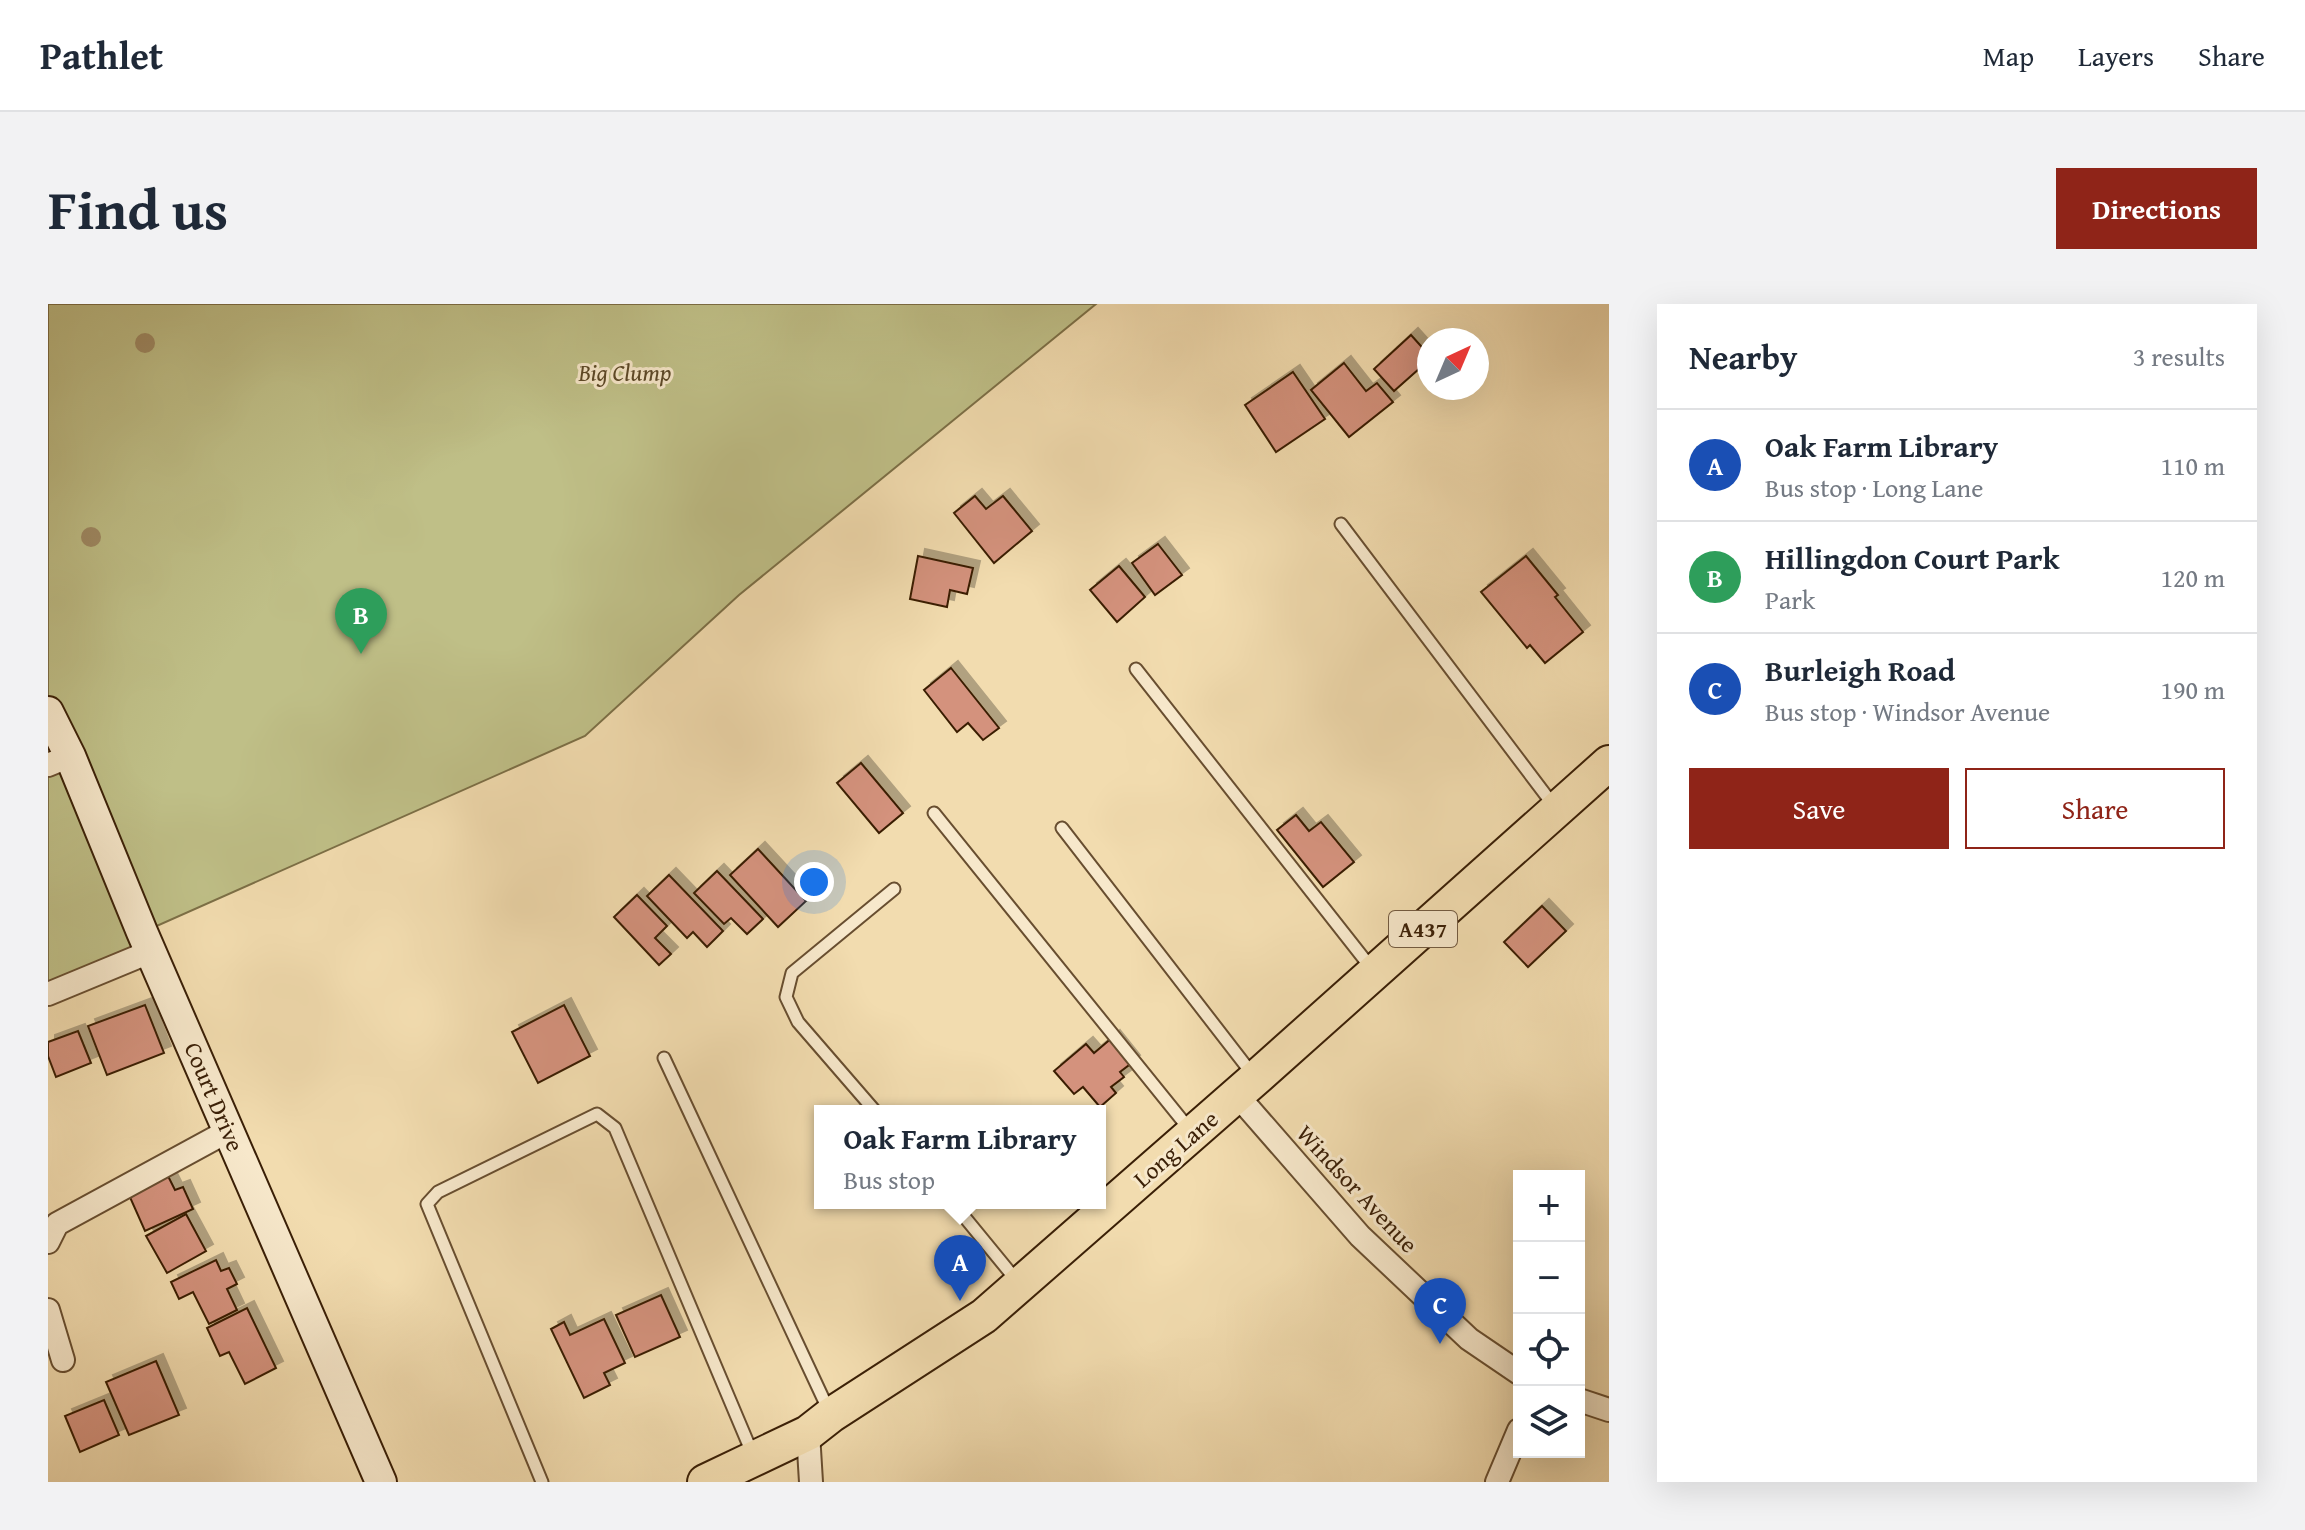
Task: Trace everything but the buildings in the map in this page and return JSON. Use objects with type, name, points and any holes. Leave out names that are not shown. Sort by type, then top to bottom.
[{"type":"main road","name":"Long Lane","points":[[705,1482],[820,1424],[984,1316],[1247,1087],[1609,763]]},
{"type":"street","name":"Court Drive","points":[[48,712],[59,760],[152,951],[381,1482]]},
{"type":"street","points":[[48,994],[152,951]]},
{"type":"street","name":"Windsor Avenue","points":[[1247,1087],[1360,1236],[1469,1339],[1513,1369]]},
{"type":"street","points":[[48,1242],[57,1224],[228,1131]]},
{"type":"street","points":[[48,1310],[63,1360]]},
{"type":"street","points":[[1585,1402],[1609,1410]]},
{"type":"street","points":[[811,1482],[820,1424]]},
{"type":"street","points":[[1497,1482],[1513,1444]]},
{"type":"lane","points":[[1341,524],[1557,810]]},
{"type":"lane","points":[[1136,669],[1375,972]]},
{"type":"lane","points":[[934,813],[1193,1133]]},
{"type":"lane","points":[[1062,828],[1247,1087]]},
{"type":"lane","points":[[870,1105],[798,1022],[786,997],[792,973],[894,889]]},
{"type":"lane","points":[[664,1058],[820,1424]]},
{"type":"lane","points":[[542,1482],[427,1204],[438,1192],[597,1114],[615,1128],[754,1458]]},
{"type":"lane","points":[[958,1209],[1020,1285]]},
{"type":"green space","name":"Big Clump","points":[[48,304],[1096,304],[739,595],[585,736],[143,932],[152,951],[48,994],[48,765],[70,755],[48,712]]},
{"type":"place","name":"Hillingdon Court Park","points":[[361,654]]},
{"type":"place","name":"Oak Farm Library","points":[[960,1301]]},
{"type":"place","name":"Burleigh Road","points":[[1440,1344]]}]
